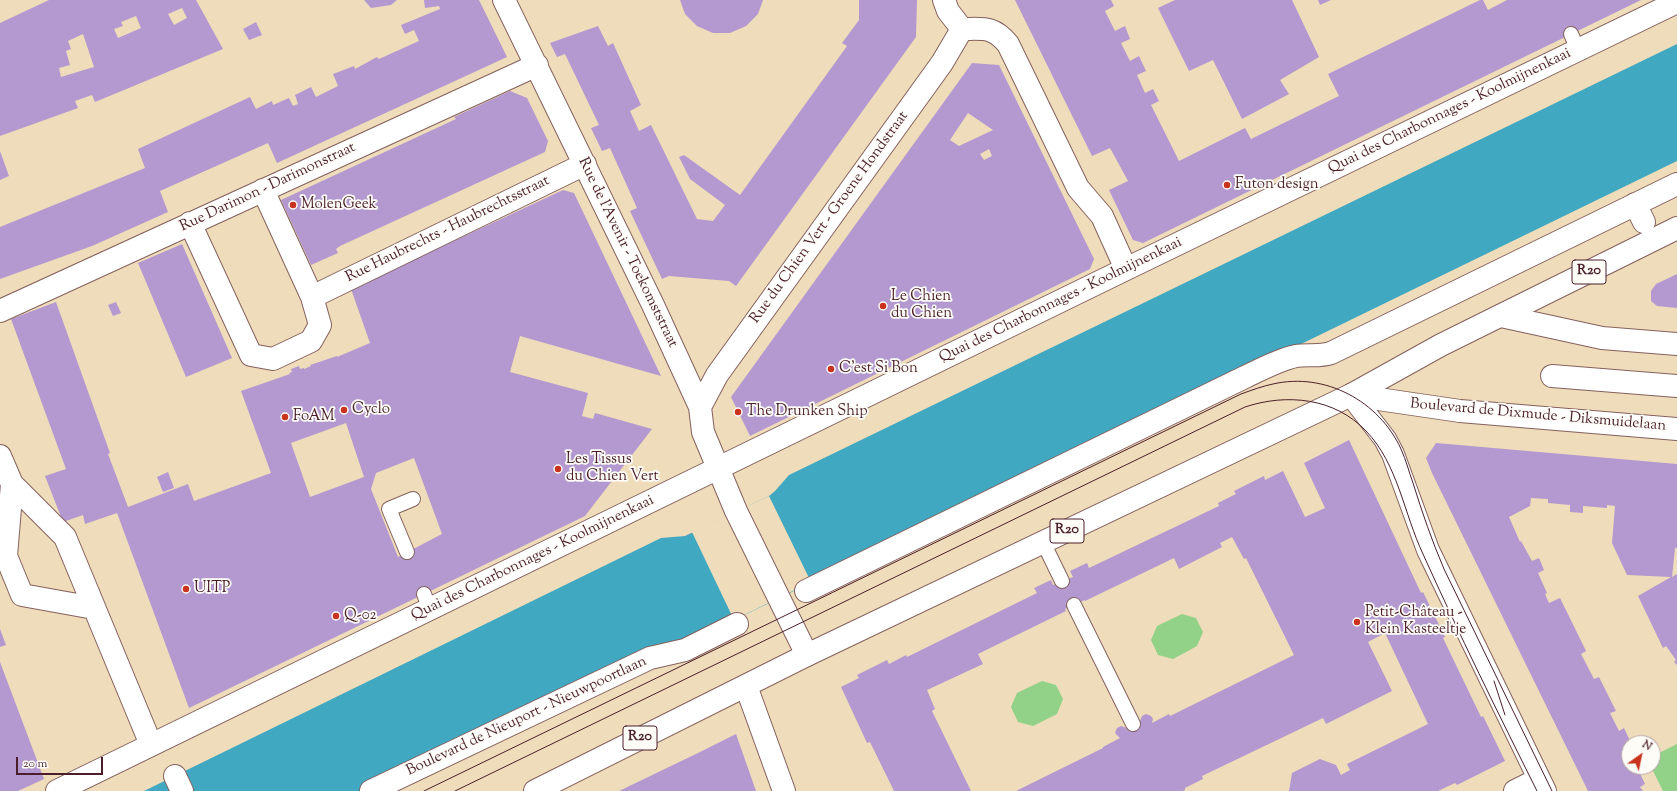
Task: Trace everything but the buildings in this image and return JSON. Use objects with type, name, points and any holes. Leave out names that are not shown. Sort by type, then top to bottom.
[{"type":"street","name":"Rue de l'Avenir - Toekomststraat","points":[[504,0],[585,164],[700,407],[703,432],[736,511],[807,655]]},
{"type":"street","points":[[944,0],[948,11],[962,29],[990,29],[1000,34],[1008,44],[1078,188],[1102,216],[1126,269]]},
{"type":"street","name":"Quai des Charbonnages - Koolmijnenkaai","points":[[58,791],[427,602],[719,468],[1126,269],[1574,42],[1677,2]]},
{"type":"street","name":"Rue du Chien Vert - Groene Hondstraat","points":[[700,407],[717,375],[942,63],[962,29]]},
{"type":"street","name":"Rue Darimon - Darimonstraat","points":[[0,311],[537,66]]},
{"type":"street","name":"Rue Haubrechts - Haubrechtsstraat","points":[[312,297],[585,164]]},
{"type":"street","name":"R20","points":[[806,591],[1245,377],[1285,359],[1302,355],[1324,355],[1330,353],[1640,213],[1677,184]]},
{"type":"street","points":[[190,223],[251,355],[274,359],[311,341],[320,325],[312,297],[263,190]]},
{"type":"street","name":"R20","points":[[535,791],[807,655],[1351,395],[1441,346],[1677,228]]},
{"type":"street","points":[[1501,316],[1602,338],[1677,344]]},
{"type":"street","points":[[1552,376],[1677,386]]},
{"type":"street","points":[[1351,395],[1385,439],[1393,454],[1428,550],[1542,785],[1515,791]]},
{"type":"street","name":"Boulevard de Dixmude - Diksmuidelaan","points":[[1351,395],[1460,411],[1677,429]]},
{"type":"street","points":[[0,456],[12,484],[65,537],[147,735]]},
{"type":"street","points":[[12,484],[6,556],[22,594],[49,593],[94,608]]},
{"type":"street","name":"Boulevard de Nieuport - Nieuwpoortlaan","points":[[371,791],[650,658],[685,650],[737,624]]},
{"type":"street","points":[[746,686],[784,791]]},
{"type":"lane","points":[[407,552],[389,509],[413,499]]},
{"type":"lane","points":[[1043,542],[1062,581]]},
{"type":"lane","points":[[1074,605],[1133,724]]},
{"type":"green space","points":[[1182,614],[1196,618],[1203,632],[1197,646],[1173,659],[1158,655],[1151,640],[1157,626]]},
{"type":"green space","points":[[1042,681],[1056,685],[1063,699],[1057,714],[1033,726],[1018,722],[1011,707],[1017,693]]},
{"type":"green space","points":[[1677,744],[1677,791],[1663,791],[1655,775],[1661,775],[1661,752]]},
{"type":"water","points":[[1677,44],[1677,161],[383,791],[144,791],[661,538],[685,536],[769,496],[789,475]]},
{"type":"pier","points":[[769,496],[811,582],[734,620],[692,532]]},
{"type":"tram line","points":[[424,791],[1241,394],[1257,388],[1293,381],[1312,382],[1331,387],[1348,394],[1365,404],[1379,417],[1391,432],[1401,449],[1427,526],[1444,569],[1552,791]]},
{"type":"tram line","points":[[455,791],[1245,407],[1277,400],[1310,401],[1340,411],[1354,420],[1377,444],[1393,474],[1416,539],[1479,673],[1537,791]]},
{"type":"tram line","points":[[1494,681],[1505,715]]},
{"type":"place","name":"Futon design","points":[[1227,185]]},
{"type":"place","name":"MolenGeek","points":[[293,205]]},
{"type":"place","name":"Le Chien du Chien","points":[[883,306]]},
{"type":"place","name":"C’est Si Bon","points":[[831,369]]},
{"type":"place","name":"Cyclo","points":[[344,410]]},
{"type":"place","name":"The Drunken Ship","points":[[738,412]]},
{"type":"place","name":"FoAM","points":[[285,417]]},
{"type":"place","name":"Les Tissus du Chien Vert","points":[[558,469]]},
{"type":"place","name":"UITP","points":[[186,589]]},
{"type":"place","name":"Q-02","points":[[336,616]]},
{"type":"place","name":"Petit-Château - Klein Kasteeltje","points":[[1357,622]]}]
